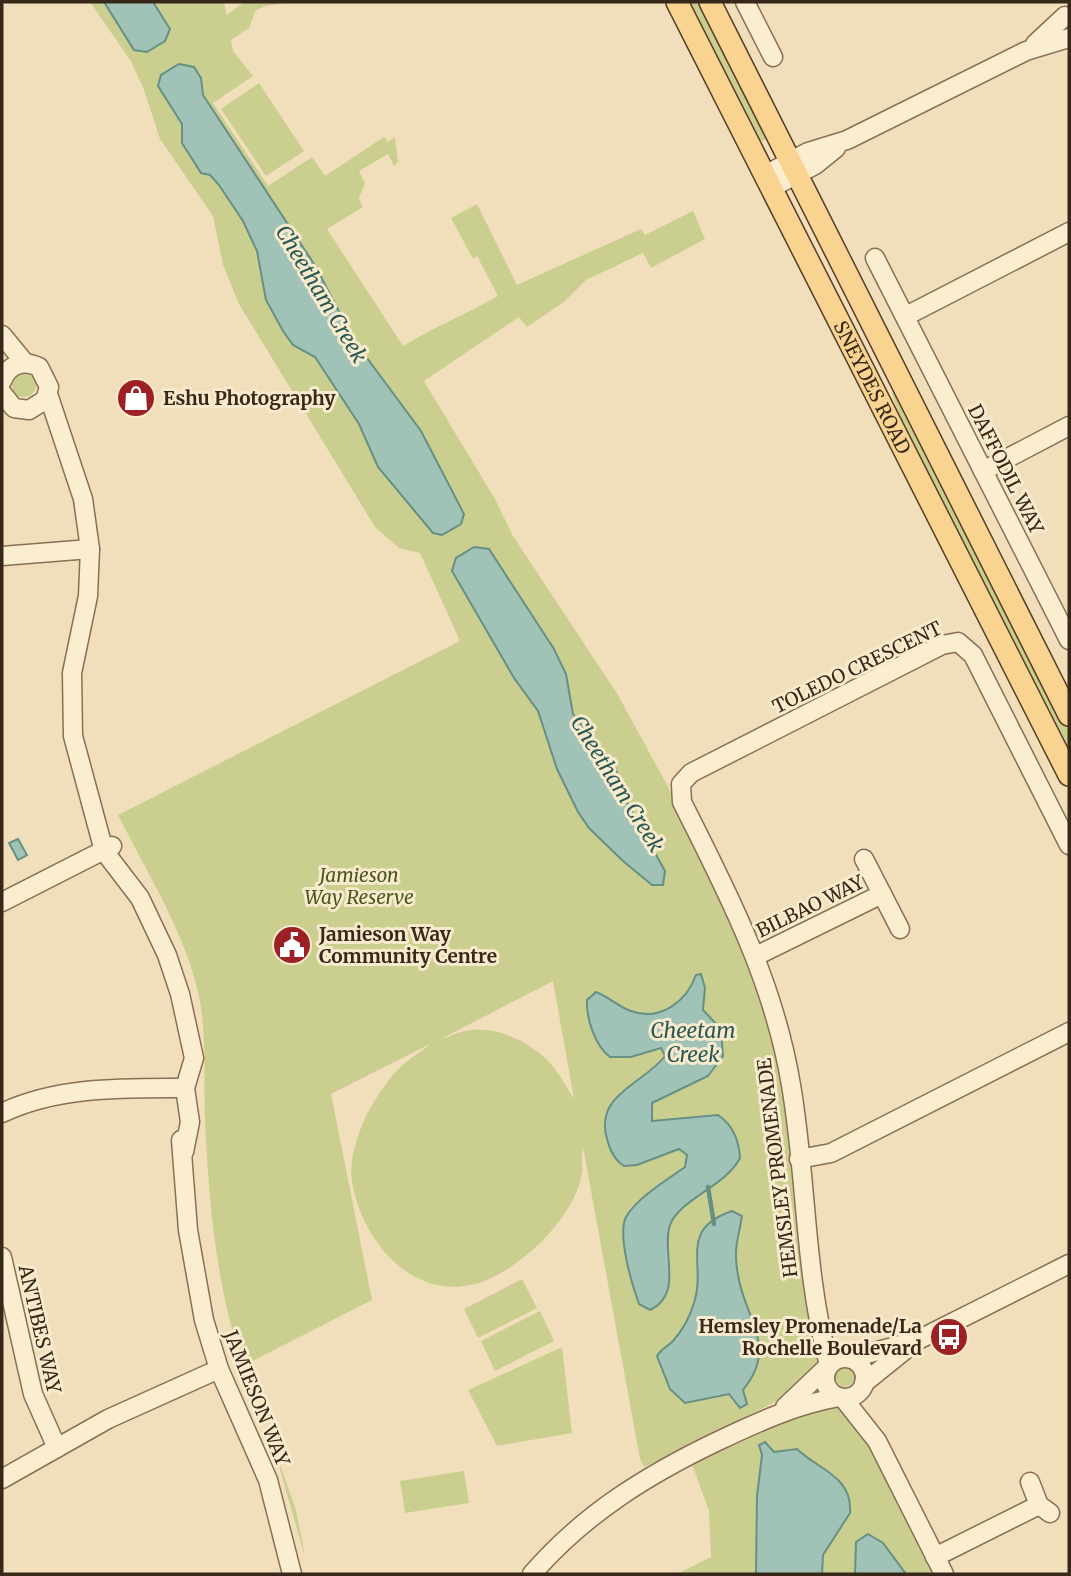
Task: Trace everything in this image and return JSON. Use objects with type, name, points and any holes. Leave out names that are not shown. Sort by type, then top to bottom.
[{"type":"main road","name":"SNEYDES ROAD","points":[[677,2],[1069,775]]},
{"type":"main road","name":"SNEYDES ROAD","points":[[710,2],[1069,715]]},
{"type":"street","points":[[745,2],[773,57]]},
{"type":"street","points":[[1026,51],[1067,14]]},
{"type":"street","points":[[768,181],[792,169],[808,152],[847,140],[1026,51],[1069,38]]},
{"type":"street","points":[[906,316],[1069,232]]},
{"type":"street","name":"DAFFODIL WAY","points":[[875,258],[983,471],[1067,628]]},
{"type":"street","name":"JAMIESON WAY","points":[[2,335],[25,363],[44,373],[48,394],[83,499],[90,549],[88,596],[75,650],[71,695],[73,736],[87,789],[107,825],[108,848],[132,872],[140,898],[174,974],[194,1058],[179,1088],[190,1122],[184,1152],[188,1230],[195,1277],[219,1369],[268,1480],[292,1574]]},
{"type":"street","points":[[2,381],[10,368],[25,363]]},
{"type":"street","name":"JAMIESON WAY","points":[[2,393],[15,410],[48,424],[63,442]]},
{"type":"street","points":[[15,410],[41,405],[48,394]]},
{"type":"street","points":[[983,471],[1069,426]]},
{"type":"street","points":[[2,556],[90,549]]},
{"type":"street","name":"TOLEDO CRESCENT","points":[[681,784],[688,775],[703,767],[942,645],[958,642],[973,655],[1069,845]]},
{"type":"street","name":"HEMSLEY PROMENADE","points":[[681,784],[682,802],[737,911],[756,956],[786,1059],[812,1288],[828,1367]]},
{"type":"street","points":[[2,902],[108,848]]},
{"type":"street","name":"BILBAO WAY","points":[[864,859],[900,929]]},
{"type":"street","name":"BILBAO WAY","points":[[756,956],[882,894]]},
{"type":"street","points":[[799,1159],[831,1153],[1069,1032]]},
{"type":"street","points":[[2,1112],[76,1093],[134,1087],[179,1088]]},
{"type":"street","name":"ANTIBES WAY","points":[[2,1257],[6,1298],[33,1394],[57,1448]]},
{"type":"street","points":[[532,1574],[571,1534],[618,1496],[675,1462],[777,1413],[855,1395],[863,1384],[916,1341],[1069,1264]]},
{"type":"street","name":"HEMSLEY PROMENADE","points":[[819,1316],[849,1358]]},
{"type":"street","points":[[777,1413],[834,1360],[916,1341]]},
{"type":"street","points":[[849,1358],[861,1365],[877,1441]]},
{"type":"street","points":[[828,1367],[826,1385],[841,1397],[877,1441],[944,1574]]},
{"type":"street","points":[[2,1479],[108,1419],[219,1369]]},
{"type":"street","points":[[935,1557],[1044,1509],[1030,1482]]},
{"type":"green space","name":"Jamieson Way Reserve","points":[[90,2],[224,2],[227,15],[244,2],[292,2],[265,6],[255,11],[249,28],[231,40],[233,51],[253,76],[213,103],[268,186],[312,157],[325,176],[384,137],[388,142],[395,137],[398,162],[394,166],[388,154],[359,171],[365,183],[359,198],[363,207],[327,229],[403,346],[498,296],[477,256],[473,259],[451,218],[477,204],[517,285],[641,229],[645,235],[693,211],[705,239],[651,268],[643,253],[586,280],[564,302],[527,327],[519,317],[424,381],[495,499],[513,536],[618,695],[674,798],[745,943],[782,1070],[822,1362],[791,1394],[644,1467],[640,1459],[583,1147],[578,1188],[561,1219],[538,1245],[487,1280],[447,1287],[427,1282],[408,1272],[391,1258],[365,1222],[357,1202],[351,1171],[361,1128],[392,1075],[430,1044],[331,1094],[372,1300],[243,1366],[226,1305],[215,1245],[207,1152],[204,1038],[197,988],[173,921],[118,815],[460,641],[420,553],[399,548],[375,527],[239,304],[223,265],[213,216],[160,139],[143,87],[130,60]],"holes":[[[553,981],[574,1099],[550,1063],[533,1048],[511,1036],[476,1030],[439,1040]]]},
{"type":"green space","points":[[685,2],[698,2],[768,138],[757,143]]},
{"type":"green space","points":[[259,83],[304,151],[266,176],[221,109]]},
{"type":"green space","points":[[24,373],[32,377],[36,385],[32,393],[24,397],[16,393],[12,385],[16,377]]},
{"type":"green space","points":[[897,391],[1069,731],[1069,758],[903,428],[892,393]]},
{"type":"green space","points":[[522,1279],[537,1308],[478,1338],[464,1309]]},
{"type":"green space","points":[[540,1311],[554,1341],[495,1371],[481,1341]]},
{"type":"green space","points":[[562,1347],[572,1433],[497,1446],[468,1390]]},
{"type":"green space","points":[[845,1367],[852,1370],[855,1377],[852,1384],[845,1387],[838,1384],[835,1377],[838,1370]]},
{"type":"green space","points":[[835,1403],[856,1417],[937,1574],[677,1574],[711,1557],[709,1511],[692,1464],[790,1415]]},
{"type":"green space","points":[[273,1445],[296,1510],[305,1557]]},
{"type":"green space","points":[[464,1471],[469,1503],[405,1513],[400,1481]]},
{"type":"water","points":[[104,2],[153,2],[170,29],[165,41],[147,52],[134,50]]},
{"type":"water","points":[[179,64],[194,67],[201,78],[203,95],[316,267],[353,339],[421,431],[464,514],[461,524],[442,535],[433,533],[378,467],[359,424],[315,357],[293,345],[283,331],[266,300],[257,251],[243,221],[219,185],[210,175],[201,173],[182,143],[182,124],[158,86],[161,75]]},
{"type":"water","points":[[474,547],[489,549],[554,649],[566,674],[573,714],[615,767],[628,804],[665,871],[663,885],[652,885],[623,861],[589,828],[578,812],[557,769],[538,711],[514,678],[452,571],[456,558]]},
{"type":"water","points":[[18,839],[27,855],[18,860],[9,843]]},
{"type":"water","name":"Cheetam Creek","points":[[701,974],[705,988],[703,1010],[721,1029],[723,1056],[708,1076],[652,1103],[652,1121],[718,1115],[734,1134],[740,1158],[725,1177],[675,1216],[668,1236],[669,1283],[660,1303],[650,1310],[639,1304],[633,1285],[624,1247],[624,1225],[626,1217],[638,1203],[685,1167],[687,1155],[679,1149],[637,1165],[624,1166],[615,1158],[607,1139],[605,1124],[608,1111],[623,1091],[665,1056],[661,1048],[631,1057],[610,1057],[592,1031],[587,1000],[596,992],[631,1011],[652,1014],[679,1001],[696,975]]},
{"type":"water","points":[[732,1211],[742,1216],[736,1257],[742,1291],[757,1333],[758,1360],[743,1390],[747,1404],[740,1408],[729,1394],[685,1403],[670,1389],[657,1356],[676,1337],[692,1308],[697,1288],[699,1238],[715,1219]]},
{"type":"water","points":[[765,1442],[774,1452],[797,1449],[832,1475],[846,1490],[850,1513],[823,1555],[822,1574],[756,1574],[757,1496],[762,1455],[759,1445]]},
{"type":"water","points":[[868,1534],[883,1543],[906,1574],[855,1574],[856,1542]]},
{"type":"waterway","name":"Cheetham Creek","points":[[708,1187],[714,1224]]},
{"type":"place","name":"Eshu Photography","points":[[136,398]]},
{"type":"place","name":"Jamieson Way Community Centre","points":[[292,945]]},
{"type":"place","name":"Hemsley Promenade/La Rochelle Boulevard","points":[[949,1337]]}]
